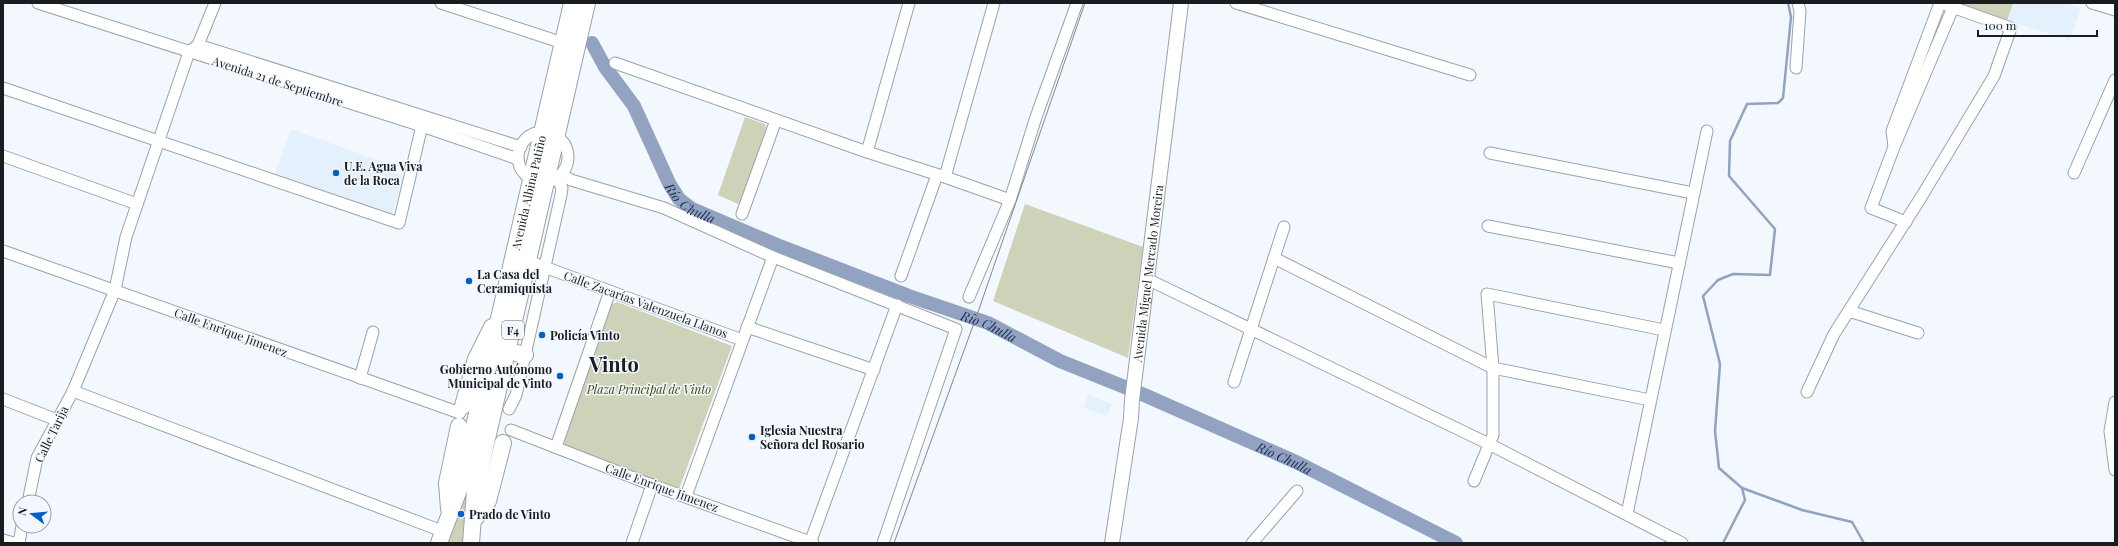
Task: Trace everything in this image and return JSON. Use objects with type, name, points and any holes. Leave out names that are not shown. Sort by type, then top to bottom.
[{"type":"highway","name":"Avenida Albina Patiño","points":[[549,134],[587,3]]},
{"type":"highway","name":"Avenida Albina Patiño","points":[[490,397],[508,351],[528,261],[549,178],[549,134],[568,8]]},
{"type":"highway","name":"Avenida Albina Patiño","points":[[441,537],[460,487],[478,446],[490,397],[503,307],[549,178]]},
{"type":"highway","points":[[450,513],[447,483],[460,415],[476,359],[503,307]]},
{"type":"highway","points":[[508,351],[525,355]]},
{"type":"highway","points":[[473,521],[488,501],[507,436]]},
{"type":"highway","name":"Avenida Albina Patiño","points":[[474,542],[473,521],[478,446]]},
{"type":"main road","name":"Avenida Miguel Mercado Moreira","points":[[1112,543],[1131,418],[1181,3]]},
{"type":"street","name":"Avenida 21 de Septiembre","points":[[38,3],[189,52],[423,121],[521,147]]},
{"type":"street","points":[[189,52],[198,45],[215,3]]},
{"type":"street","points":[[441,3],[563,43]]},
{"type":"street","points":[[867,152],[909,3]]},
{"type":"street","points":[[901,276],[941,176],[994,3]]},
{"type":"street","points":[[969,297],[1010,200],[1036,117],[1076,3]]},
{"type":"street","points":[[1236,3],[1470,75]]},
{"type":"street","points":[[1796,68],[1800,11],[1798,3]]},
{"type":"street","points":[[1807,392],[1834,334],[1906,222],[1994,76],[2011,28],[1954,5],[1940,3],[1892,132],[1894,147]]},
{"type":"street","points":[[2092,3],[2115,10]]},
{"type":"street","points":[[1906,222],[1871,208],[1894,147],[1954,5]]},
{"type":"street","name":"Avenida 21 de Septiembre","points":[[198,45],[423,121],[518,159]]},
{"type":"street","name":"Calle Tarija","points":[[30,494],[37,458],[73,391],[115,290],[126,237],[189,52]]},
{"type":"street","points":[[615,63],[867,152],[1010,200]]},
{"type":"street","points":[[2074,173],[2115,80]]},
{"type":"street","points":[[3,88],[399,223],[423,121]]},
{"type":"street","points":[[742,214],[776,120]]},
{"type":"street","points":[[1627,514],[1706,131]]},
{"type":"street","points":[[549,178],[567,164],[568,157],[564,145],[549,134],[529,137],[521,147],[518,159],[522,171],[549,178],[571,180],[664,208],[773,257],[956,329],[883,543]]},
{"type":"street","points":[[1490,153],[1693,193]]},
{"type":"street","points":[[3,156],[137,204]]},
{"type":"street","points":[[509,409],[490,397],[474,397],[460,415],[464,438],[478,446],[494,448],[507,436],[512,421],[509,409],[516,395],[546,267],[562,188],[549,178]]},
{"type":"street","points":[[1488,226],[1679,263]]},
{"type":"street","points":[[1234,382],[1284,227]]},
{"type":"street","name":"Calle Enrique Jimenez","points":[[3,252],[115,290],[460,415]]},
{"type":"street","points":[[686,496],[773,257]]},
{"type":"street","points":[[1274,258],[1492,368],[1650,400]]},
{"type":"street","name":"Calle Zacarías Valenzuela Llanos","points":[[528,261],[742,340]]},
{"type":"street","points":[[1147,279],[1489,444],[1682,543]]},
{"type":"street","points":[[556,447],[610,291]]},
{"type":"street","points":[[1474,482],[1493,435],[1492,368],[1487,294],[1664,330]]},
{"type":"street","points":[[811,543],[897,305]]},
{"type":"street","points":[[1849,311],[1918,334]]},
{"type":"street","points":[[747,327],[874,370]]},
{"type":"street","points":[[360,378],[374,332]]},
{"type":"street","points":[[73,391],[441,537]]},
{"type":"street","points":[[3,399],[57,420]]},
{"type":"street","points":[[2115,402],[2110,431],[2115,470]]},
{"type":"street","name":"Calle Enrique Jimenez","points":[[507,436],[556,447],[652,485],[686,496],[811,543]]},
{"type":"street","points":[[632,543],[652,485]]},
{"type":"street","points":[[1252,543],[1297,491]]},
{"type":"street","points":[[3,540],[14,543]]},
{"type":"shaded area","points":[[2013,3],[2065,3],[2081,8],[2070,40],[2007,21]]},
{"type":"shaded area","name":"U.E. Agua Viva de la Roca","points":[[291,129],[383,162],[390,165],[389,170],[404,176],[392,214],[274,177]]},
{"type":"shaded area","points":[[1088,395],[1112,404],[1107,416],[1084,408]]},
{"type":"green space","points":[[1963,3],[2013,3],[2007,21],[1962,6]]},
{"type":"green space","points":[[745,117],[765,124],[766,128],[742,201],[738,204],[718,195]]},
{"type":"green space","points":[[1025,204],[1143,247],[1128,358],[993,301]]},
{"type":"green space","name":"Plaza Principal de Vinto","points":[[617,302],[732,346],[679,489],[566,447],[564,442],[612,304]]},
{"type":"green space","name":"Prado de Vinto","points":[[467,486],[463,543],[448,543],[448,541]]},
{"type":"waterway","points":[[1723,543],[1745,500],[1742,488],[1719,468],[1715,431],[1720,364],[1703,296],[1718,280],[1733,274],[1770,275],[1775,229],[1729,176],[1730,141],[1747,104],[1778,103],[1783,98],[1791,17],[1788,3]]},
{"type":"waterway","name":"Río Chulla","points":[[592,43],[605,67],[634,106],[669,183],[679,199],[692,209],[777,245],[909,296],[988,323],[1060,361],[1142,394],[1296,462],[1456,543]]},
{"type":"waterway","points":[[1742,488],[1802,510],[1852,522],[1864,543]]},
{"type":"tram line","points":[[894,543],[978,312],[1085,3]]},
{"type":"place","name":"U.E. Agua Viva de la Roca","points":[[336,173]]},
{"type":"place","name":"La Casa del Ceramiquista","points":[[469,281]]},
{"type":"place","name":"Policía Vinto","points":[[542,335]]},
{"type":"place","name":"Gobierno Autónomo Municipal de Vinto","points":[[560,376]]},
{"type":"place","name":"Iglesia Nuestra Señora del Rosario","points":[[752,437]]},
{"type":"place","name":"Prado de Vinto","points":[[461,514]]},
{"type":"district","name":"Vinto","points":[[614,363]]}]
